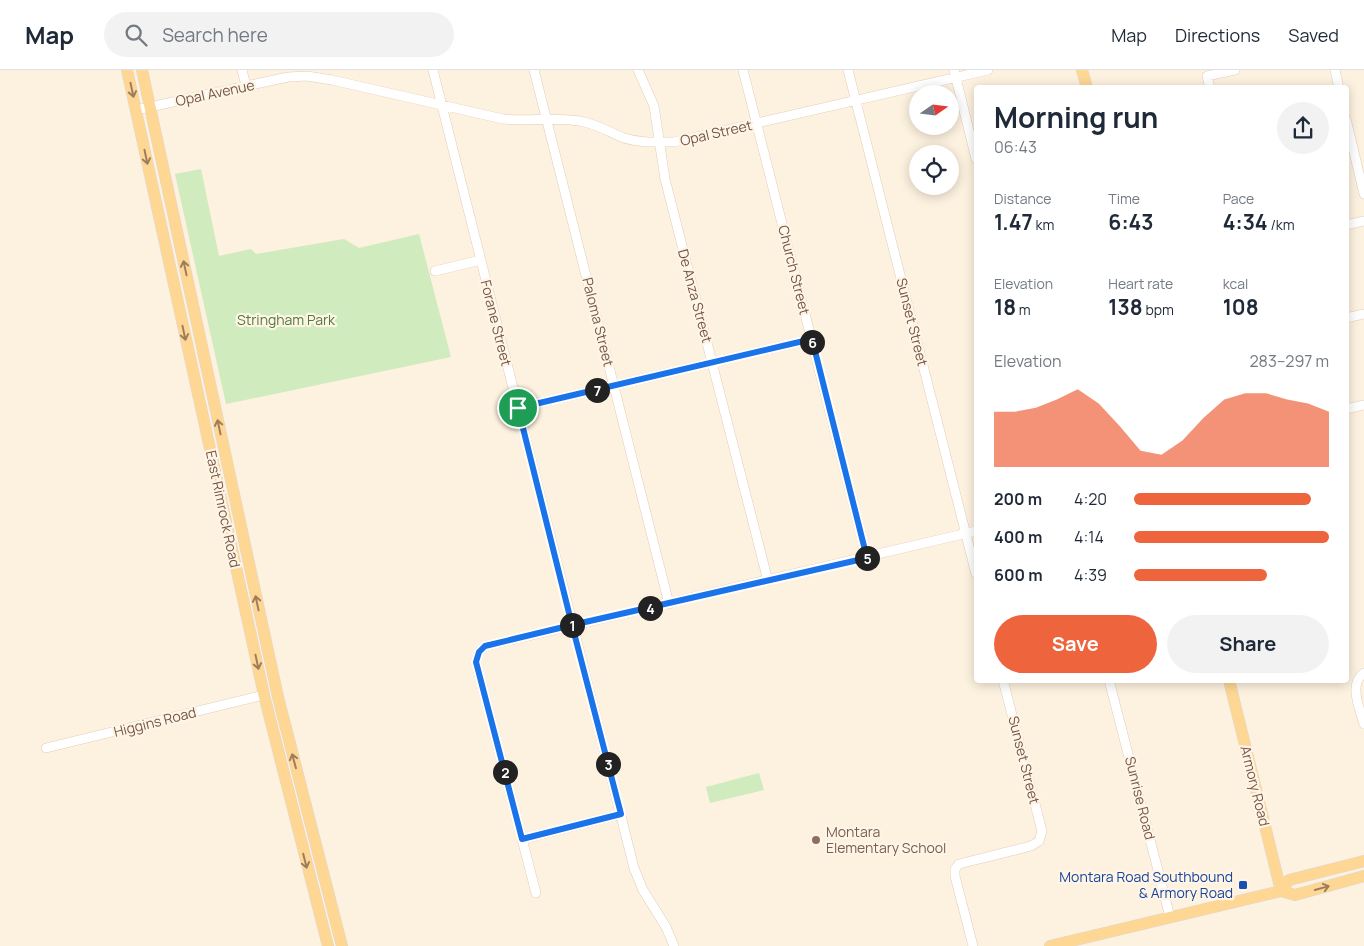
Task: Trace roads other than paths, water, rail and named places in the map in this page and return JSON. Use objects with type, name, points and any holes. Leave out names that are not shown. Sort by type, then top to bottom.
[{"type":"main road","name":"East Rimrock Road","points":[[127,70],[264,695],[328,946]]},
{"type":"main road","name":"East Rimrock Road","points":[[142,70],[278,697],[342,946]]},
{"type":"main road","points":[[1082,70],[1085,85]]},
{"type":"main road","name":"Armory Road","points":[[1230,683],[1280,891]]},
{"type":"main road","points":[[1280,891],[1289,880],[1364,861]]},
{"type":"main road","points":[[1050,946],[1280,891],[1295,895],[1364,876]]},
{"type":"street","points":[[242,70],[246,86]]},
{"type":"street","name":"Forane Street","points":[[433,70],[634,868],[643,890],[666,927],[674,946]]},
{"type":"street","name":"Paloma Street","points":[[534,70],[669,604]]},
{"type":"street","name":"De Anza Street","points":[[638,70],[654,106],[665,179],[768,581]]},
{"type":"street","name":"Church Street","points":[[743,70],[867,558]]},
{"type":"street","name":"Sunset Street","points":[[848,70],[974,566]]},
{"type":"street","name":"Opal Street","points":[[442,105],[503,119],[586,122],[625,138],[674,142],[756,124],[955,74],[988,70]]},
{"type":"street","points":[[1210,85],[1208,76],[1235,70]]},
{"type":"street","points":[[1334,70],[1338,85]]},
{"type":"street","points":[[955,74],[974,151]]},
{"type":"street","name":"Opal Avenue","points":[[136,110],[288,77],[332,75],[442,105]]},
{"type":"street","points":[[1349,138],[1364,194]]},
{"type":"street","points":[[1349,224],[1364,221]]},
{"type":"street","points":[[435,271],[480,260]]},
{"type":"street","points":[[1349,317],[1364,314]]},
{"type":"street","points":[[518,408],[812,339]]},
{"type":"street","points":[[1349,408],[1364,404]]},
{"type":"street","points":[[536,893],[476,662],[479,652],[485,646],[974,531]]},
{"type":"street","points":[[1364,673],[1359,676],[1355,689],[1364,724]]},
{"type":"street","name":"Sunset Street","points":[[973,946],[955,876],[955,869],[959,864],[1031,846],[1039,841],[1042,832],[1004,683]]},
{"type":"street","name":"Sunrise Road","points":[[1110,683],[1170,917]]},
{"type":"street","name":"Higgins Road","points":[[46,748],[264,695]]},
{"type":"street","points":[[522,839],[621,814]]},
{"type":"place","name":"Montara Elementary School","points":[[816,840]]},
{"type":"place","name":"Montara Road Southbound & Armory Road","points":[[1243,885]]},
{"type":"park label","name":"Stringham Park","points":[[286,320]]}]
